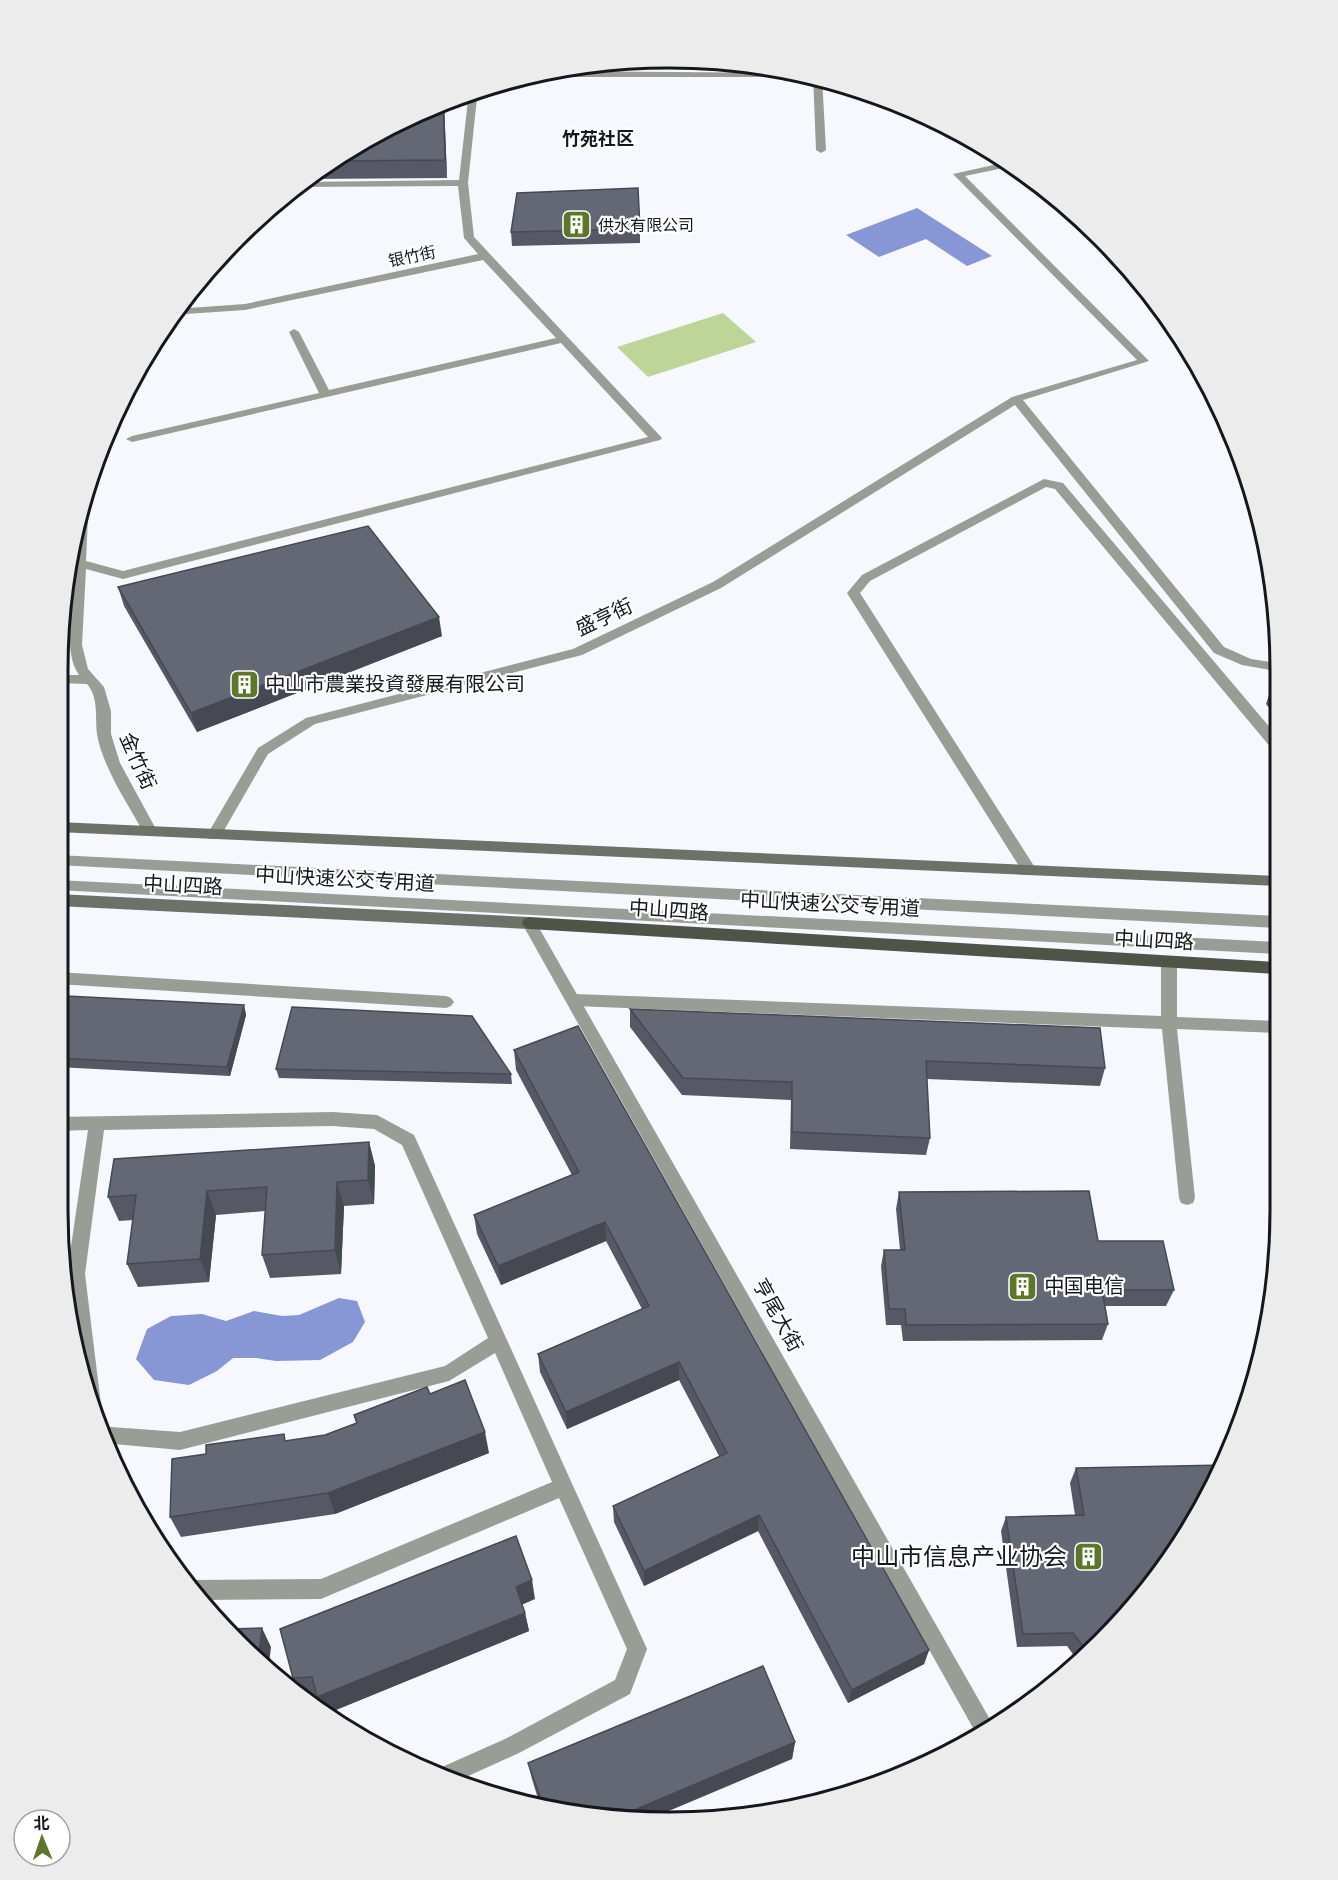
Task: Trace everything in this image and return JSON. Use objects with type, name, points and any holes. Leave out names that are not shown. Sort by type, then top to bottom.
[{"type":"main road","points":[[68,827],[1270,880]]},
{"type":"main road","name":"中山四路","points":[[68,901],[530,923],[1270,968]]},
{"type":"street","points":[[582,74],[765,76]]},
{"type":"street","points":[[818,86],[821,150]]},
{"type":"street","points":[[77,564],[123,575],[656,438],[469,238],[463,183],[473,100]]},
{"type":"street","name":"盛亨街","points":[[213,835],[263,751],[311,721],[577,652],[717,585],[1016,399],[1144,361],[957,174],[999,166]]},
{"type":"street","points":[[313,185],[463,183]]},
{"type":"street","name":"银竹街","points":[[186,312],[245,307],[485,256]]},
{"type":"street","points":[[294,332],[326,395]]},
{"type":"street","points":[[132,440],[562,340]]},
{"type":"street","points":[[1016,399],[1220,650],[1238,660],[1270,667]]},
{"type":"street","points":[[1029,870],[853,593],[866,578],[1044,483],[1059,486],[1270,738]]},
{"type":"street","name":"金竹街","points":[[74,581],[76,645],[82,670],[97,687],[104,711],[104,734],[113,763],[150,831]]},
{"type":"street","points":[[68,679],[91,680]]},
{"type":"street","name":"中山快速公交专用道","points":[[68,861],[1270,922]]},
{"type":"street","name":"中山快速公交专用道","points":[[68,886],[1270,948]]},
{"type":"street","points":[[471,906],[530,923]]},
{"type":"street","name":"亨尾大街","points":[[530,923],[982,1724]]},
{"type":"street","points":[[1168,962],[1169,1023],[1187,1198]]},
{"type":"street","points":[[68,979],[446,1002]]},
{"type":"street","points":[[575,1000],[1270,1027]]},
{"type":"street","points":[[68,1124],[332,1119],[377,1122],[408,1140],[637,1649],[623,1687],[512,1746],[453,1772]]},
{"type":"street","points":[[71,1273],[97,1123]]},
{"type":"street","points":[[72,1283],[80,1334]]},
{"type":"street","points":[[111,1435],[180,1441],[449,1373],[499,1341]]},
{"type":"street","points":[[202,1590],[321,1589],[565,1486]]},
{"type":"green space","points":[[723,313],[756,342],[648,377],[617,347]]},
{"type":"water","points":[[917,208],[992,256],[967,266],[926,239],[879,257],[846,235]]},
{"type":"water","points":[[339,1298],[357,1301],[365,1322],[353,1342],[320,1360],[276,1361],[233,1358],[217,1371],[189,1385],[154,1380],[136,1359],[147,1329],[171,1316],[202,1314],[226,1321],[254,1311],[282,1316],[299,1315]]},
{"type":"building","points":[[443,111],[445,160],[348,161],[368,148]]},
{"type":"building","name":"供水有限公司","points":[[638,188],[640,229],[511,232],[517,193]]},
{"type":"building","name":"中山市農業投資發展有限公司","points":[[368,526],[439,617],[191,713],[118,587]]},
{"type":"building","points":[[68,996],[244,1005],[227,1067],[68,1059]]},
{"type":"building","points":[[292,1007],[472,1016],[511,1074],[276,1069]]},
{"type":"building","points":[[630,1009],[1100,1028],[1105,1068],[926,1061],[930,1138],[792,1132],[792,1082],[683,1078]]},
{"type":"building","points":[[578,1026],[929,1650],[852,1690],[759,1515],[644,1571],[613,1506],[727,1453],[679,1362],[566,1412],[538,1354],[649,1306],[605,1222],[498,1266],[474,1215],[579,1172],[514,1050]]},
{"type":"building","points":[[369,1142],[368,1180],[337,1182],[335,1250],[262,1255],[267,1187],[207,1191],[200,1259],[127,1264],[136,1195],[108,1197],[114,1159]]},
{"type":"building","name":"中国电信","points":[[1089,1191],[1098,1241],[1163,1241],[1174,1290],[1102,1290],[1108,1324],[906,1325],[905,1309],[889,1309],[884,1250],[905,1250],[899,1192]]},
{"type":"building","points":[[465,1380],[485,1432],[328,1493],[170,1517],[172,1459],[206,1454],[206,1445],[284,1434],[285,1441],[325,1435],[357,1423],[354,1415],[427,1387],[430,1394]]},
{"type":"building","name":"中山市信息产业协会","points":[[1214,1465],[1190,1512],[1146,1577],[1121,1608],[1083,1646],[1073,1633],[1023,1634],[1006,1517],[1084,1515],[1076,1468]]},
{"type":"building","points":[[516,1536],[532,1580],[516,1587],[525,1613],[317,1697],[312,1677],[293,1678],[280,1629]]},
{"type":"building","points":[[262,1628],[259,1651],[244,1636],[237,1629]]},
{"type":"building","points":[[763,1666],[795,1742],[632,1811],[541,1798],[528,1763]]},
{"type":"place","name":"供水有限公司","points":[[577,225]]},
{"type":"place","name":"中山市農業投資發展有限公司","points":[[244,684]]},
{"type":"place","name":"中国电信","points":[[1023,1286]]},
{"type":"place","name":"中山市信息产业协会","points":[[1088,1557]]},
{"type":"district","name":"竹苑社区","points":[[598,139]]}]
